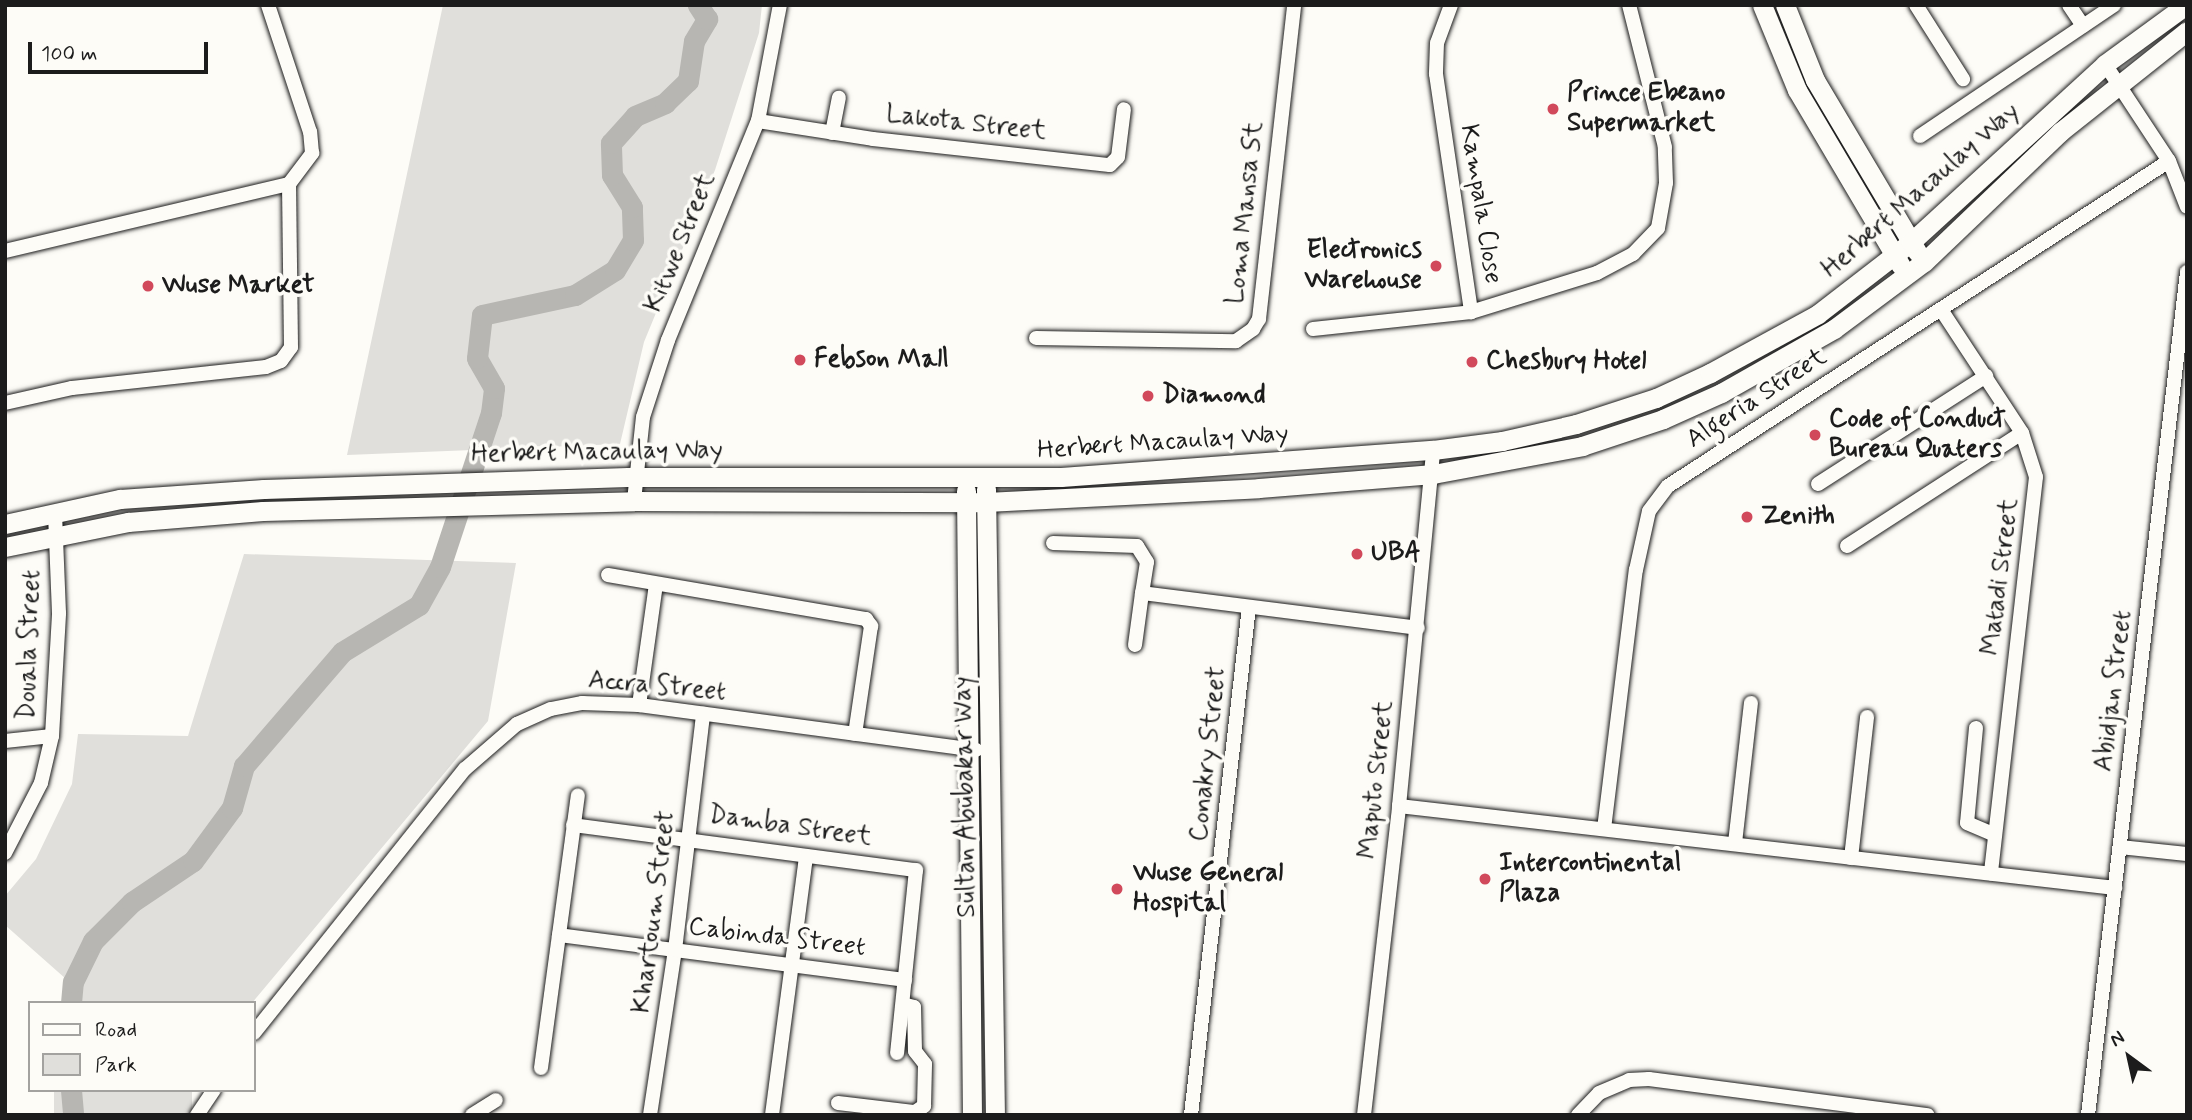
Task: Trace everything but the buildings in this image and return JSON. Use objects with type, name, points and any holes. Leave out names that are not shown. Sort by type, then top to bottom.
[{"type":"main road","points":[[1762,5],[1797,90],[1907,275]]},
{"type":"main road","points":[[1785,5],[1815,80],[1924,262]]},
{"type":"main road","name":"Herbert Macaulay Way","points":[[5,524],[55,512],[151,496],[529,478],[975,479],[1433,450],[1502,441],[1656,398],[1818,314],[1894,256],[2105,64],[2186,5]]},
{"type":"main road","name":"Herbert Macaulay Way","points":[[5,547],[57,535],[196,515],[634,501],[986,502],[1433,474],[1582,446],[1663,419],[1772,368],[1924,262],[2119,83],[2187,32]]},
{"type":"main road","name":"Sultan Abubakar Way","points":[[975,479],[986,502],[992,752],[995,1115]]},
{"type":"main road","name":"Sultan Abubakar Way","points":[[972,1115],[966,502],[975,479]]},
{"type":"street","points":[[5,251],[289,184],[306,166],[312,153],[310,132],[268,5]]},
{"type":"street","name":"Kitwe Street","points":[[634,501],[643,417],[668,340],[758,121],[780,5]]},
{"type":"street","name":"Loma Mansa St","points":[[1036,338],[1236,341],[1253,329],[1259,319],[1294,5]]},
{"type":"street","name":"Kampala Close","points":[[1451,5],[1437,43],[1436,74],[1472,312],[1597,273],[1633,254],[1658,228],[1666,183],[1665,147],[1629,5]]},
{"type":"street","points":[[1916,5],[1963,79]]},
{"type":"street","points":[[2069,5],[2083,26]]},
{"type":"street","points":[[1920,136],[2115,5]]},
{"type":"street","points":[[2105,64],[2169,161],[2187,206]]},
{"type":"street","points":[[832,132],[839,98]]},
{"type":"street","name":"Lakota Street","points":[[758,121],[1110,165],[1118,157],[1124,109]]},
{"type":"street","name":"Algeria Street","points":[[1604,829],[1636,570],[1649,511],[1668,486],[1942,311],[2169,161]]},
{"type":"street","points":[[5,403],[72,388],[265,368],[281,362],[291,347],[289,184]]},
{"type":"street","name":"Abidjan Street","points":[[2088,1115],[2187,272]]},
{"type":"street","name":"Matadi Street","points":[[1942,311],[2022,433],[2032,460],[2036,494],[1991,873]]},
{"type":"street","points":[[1313,329],[1472,312]]},
{"type":"street","points":[[1818,484],[1986,376]]},
{"type":"street","points":[[1847,545],[2022,433]]},
{"type":"street","name":"Maputo Street","points":[[1364,1115],[1418,628],[1433,450]]},
{"type":"street","name":"Douala Street","points":[[5,853],[36,794],[52,736],[58,613],[55,512]]},
{"type":"street","points":[[1053,543],[1136,546],[1147,562],[1135,645]]},
{"type":"street","points":[[608,576],[866,619],[870,626],[855,734]]},
{"type":"street","points":[[639,705],[656,584]]},
{"type":"street","points":[[1142,593],[1418,628]]},
{"type":"street","name":"Conakry Street","points":[[1191,1115],[1249,607]]},
{"type":"street","name":"Accra Street","points":[[256,1031],[488,746],[517,724],[551,709],[582,703],[639,705],[992,752]]},
{"type":"street","points":[[1735,844],[1751,703]]},
{"type":"street","name":"Khartoum Street","points":[[650,1115],[676,950],[703,714]]},
{"type":"street","points":[[1851,858],[1867,717]]},
{"type":"street","points":[[1976,728],[1967,823],[1973,830],[1995,835]]},
{"type":"street","points":[[5,741],[52,736]]},
{"type":"street","points":[[541,1068],[578,795]]},
{"type":"street","points":[[1399,806],[2115,888]]},
{"type":"street","name":"Damba Street","points":[[573,825],[690,837],[916,870],[905,980]]},
{"type":"street","points":[[2120,847],[2187,854]]},
{"type":"street","points":[[772,1115],[806,856]]},
{"type":"street","name":"Cabinda Street","points":[[559,934],[905,980]]},
{"type":"street","points":[[897,1053],[905,980]]},
{"type":"street","points":[[838,1103],[915,1112],[924,1106],[925,1064],[915,1051],[914,1007],[902,1004]]},
{"type":"street","points":[[1578,1115],[1599,1093],[1639,1079],[1928,1115]]},
{"type":"street","points":[[197,1115],[213,1092]]},
{"type":"street","points":[[472,1115],[496,1100]]},
{"type":"green space","points":[[443,5],[762,5],[759,33],[715,170],[644,342],[620,444],[347,455]]},
{"type":"green space","points":[[244,554],[516,563],[488,721],[254,1001],[64,1001],[66,979],[5,925],[5,896],[36,859],[72,784],[78,734],[188,736]]},
{"type":"green space","points":[[54,1092],[192,1092],[192,1115],[54,1115]]},
{"type":"waterway","points":[[71,1001],[73,982],[93,941],[132,902],[193,861],[232,808],[244,766],[342,652],[419,605],[440,567],[491,413],[494,388],[477,358],[482,315],[575,295],[615,270],[633,240],[632,207],[612,175],[611,143],[635,116],[665,103],[688,81],[694,41],[707,19],[698,5]]},
{"type":"waterway","points":[[71,1092],[73,1115]]},
{"type":"place","name":"Prince Ebeano Supermarket","points":[[1553,109]]},
{"type":"place","name":"Electronics Warehouse","points":[[1436,266]]},
{"type":"place","name":"Wuse Market","points":[[148,286]]},
{"type":"place","name":"Febson Mall","points":[[800,360]]},
{"type":"place","name":"Chesbury Hotel","points":[[1472,362]]},
{"type":"place","name":"Diamond","points":[[1148,396]]},
{"type":"place","name":"Code of Conduct Bureau Quaters","points":[[1815,435]]},
{"type":"place","name":"Zenith","points":[[1747,517]]},
{"type":"place","name":"UBA","points":[[1357,554]]},
{"type":"place","name":"Intercontinental Plaza","points":[[1485,879]]},
{"type":"place","name":"Wuse General Hospital","points":[[1117,889]]}]
